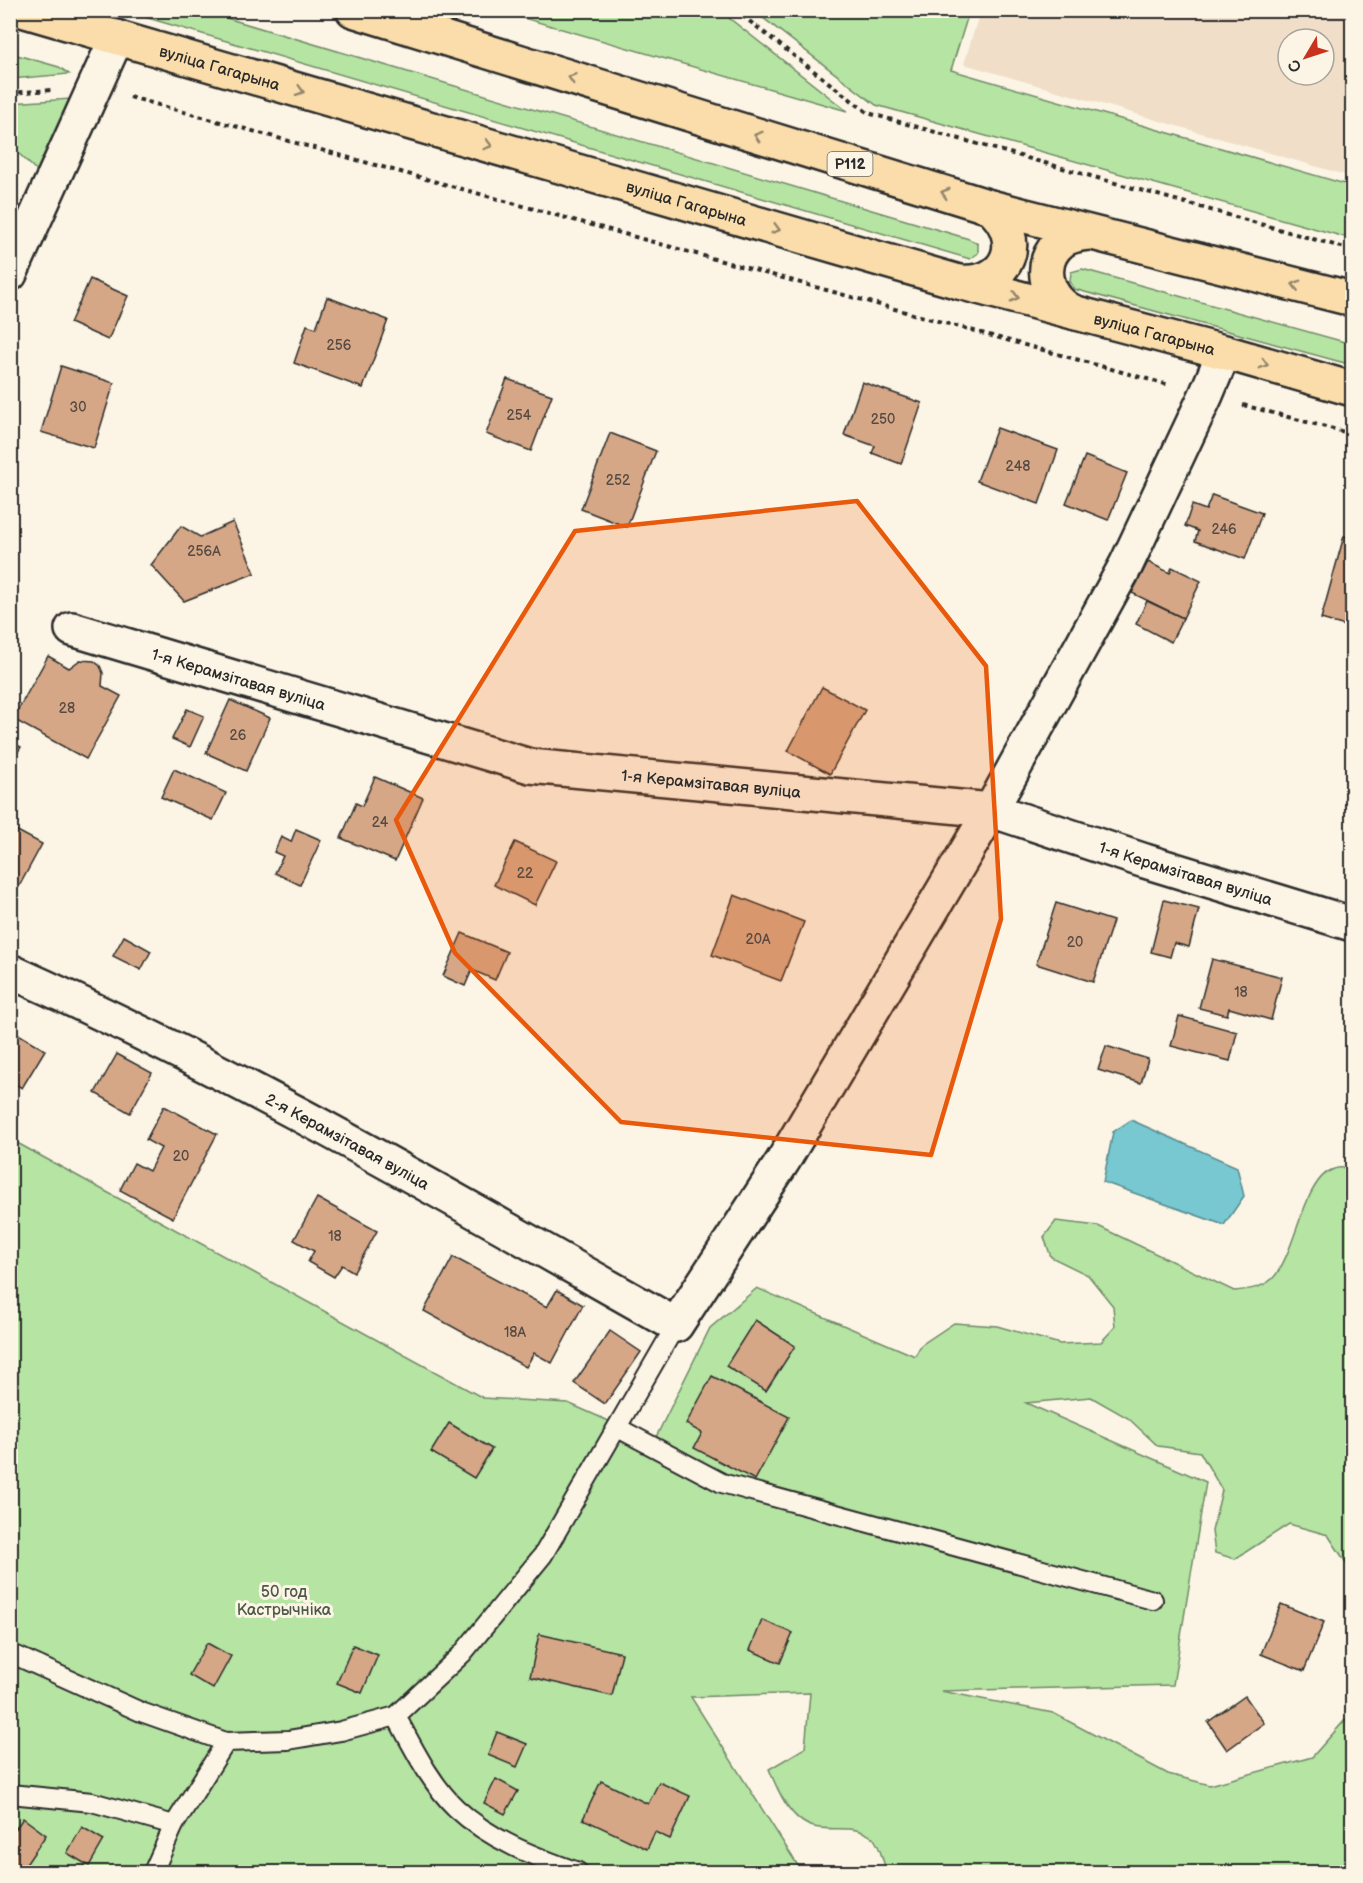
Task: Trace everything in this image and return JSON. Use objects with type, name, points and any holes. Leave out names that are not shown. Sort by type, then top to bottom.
[{"type":"main road","name":"вуліца Гагарына","points":[[22,10],[958,282],[1224,352],[1353,389]]},
{"type":"main road","name":"Р112","points":[[353,10],[990,207],[1353,299]]},
{"type":"main road","points":[[958,282],[973,283],[987,279],[999,271],[1007,259],[1010,244],[1008,230],[1001,217],[990,207]]},
{"type":"main road","points":[[1079,314],[1066,309],[1056,301],[1046,277],[1047,264],[1052,251],[1062,241],[1074,234],[1089,232]]},
{"type":"street","points":[[10,273],[117,37]]},
{"type":"street","points":[[676,1325],[783,1161],[991,810],[1126,565],[1224,352]]},
{"type":"street","name":"1-я Керамзітавая вуліца","points":[[72,629],[530,766],[991,810],[1145,861],[1353,924]]},
{"type":"street","name":"2-я Керамзітавая вуліца","points":[[10,971],[100,1012],[359,1146],[676,1325]]},
{"type":"lane","points":[[10,1653],[141,1712],[226,1742],[288,1740],[341,1731],[396,1716],[462,1654],[543,1555],[676,1325]]},
{"type":"lane","points":[[618,1428],[722,1483],[1153,1600]]},
{"type":"lane","points":[[396,1716],[425,1768],[456,1808],[496,1838],[541,1859],[578,1872]]},
{"type":"lane","points":[[153,1872],[174,1825],[226,1742]]},
{"type":"lane","points":[[10,1794],[92,1802],[174,1825]]},
{"type":"path","points":[[735,10],[868,113],[1353,250]]},
{"type":"path","points":[[10,93],[94,87],[1353,434]]},
{"type":"highlighted area","points":[[857,501],[986,666],[1001,919],[931,1155],[621,1122],[455,953],[396,820],[575,531]]},
{"type":"shaded area","points":[[980,11],[1352,11],[1352,177],[964,64]]},
{"type":"green space","points":[[965,10],[969,12],[951,70],[1352,186],[1352,239],[876,105],[754,11]]},
{"type":"green space","points":[[124,11],[203,11],[969,239],[978,244],[978,253],[970,259]]},
{"type":"green space","points":[[499,11],[720,11],[847,111]]},
{"type":"green space","points":[[10,53],[59,67],[69,74],[11,79]]},
{"type":"green space","points":[[71,99],[38,172],[11,146],[10,103]]},
{"type":"green space","points":[[1082,269],[1352,344],[1352,365],[1074,289],[1070,281],[1071,272]]},
{"type":"green space","name":"50 год Кастрычніка","points":[[10,1139],[483,1398],[568,1403],[654,1441],[710,1328],[757,1288],[915,1356],[921,1345],[954,1323],[997,1326],[1060,1344],[1101,1342],[1115,1327],[1113,1306],[1088,1275],[1051,1257],[1044,1237],[1056,1221],[1098,1226],[1234,1291],[1249,1289],[1269,1281],[1281,1267],[1307,1201],[1323,1175],[1336,1168],[1352,1167],[1352,1572],[1328,1535],[1289,1524],[1235,1559],[1215,1553],[1212,1531],[1222,1490],[1200,1452],[1158,1446],[1128,1418],[1091,1397],[1026,1403],[1206,1482],[1173,1685],[941,1691],[1053,1713],[1168,1774],[1210,1785],[1312,1757],[1346,1719],[1352,1717],[1352,1872],[887,1872],[873,1838],[866,1833],[851,1829],[821,1828],[806,1824],[791,1811],[772,1777],[769,1769],[805,1748],[810,1693],[691,1697],[802,1872],[11,1872]]},
{"type":"water","points":[[1131,1120],[1237,1167],[1244,1196],[1224,1225],[1103,1182],[1113,1132]]},
{"type":"building","points":[[90,279],[128,296],[108,340],[70,323]]},
{"type":"building","points":[[327,297],[388,320],[363,388],[294,363],[307,325],[316,328]]},
{"type":"building","points":[[61,366],[114,383],[94,448],[41,432]]},
{"type":"building","points":[[507,379],[552,395],[531,451],[486,434]]},
{"type":"building","points":[[862,382],[922,403],[901,464],[872,453],[875,446],[844,435]]},
{"type":"building","points":[[997,428],[1058,450],[1039,504],[977,481]]},
{"type":"building","points":[[610,433],[656,451],[627,527],[581,509]]},
{"type":"building","points":[[1085,456],[1127,473],[1108,520],[1066,503]]},
{"type":"building","points":[[1212,495],[1262,513],[1245,559],[1195,541],[1198,531],[1185,526],[1192,505],[1206,510]]},
{"type":"building","points":[[233,522],[255,573],[184,601],[151,565],[181,526],[200,537]]},
{"type":"building","points":[[1344,536],[1352,538],[1352,628],[1321,619]]},
{"type":"building","points":[[1148,562],[1170,573],[1172,567],[1201,581],[1183,618],[1132,593]]},
{"type":"building","points":[[1147,601],[1183,618],[1171,642],[1136,624]]},
{"type":"building","points":[[48,656],[69,668],[80,660],[94,661],[103,673],[102,686],[121,696],[86,759],[13,719]]},
{"type":"building","points":[[822,687],[865,710],[830,774],[788,751]]},
{"type":"building","points":[[230,700],[270,718],[246,771],[206,753]]},
{"type":"building","points":[[187,709],[204,716],[190,747],[172,739]]},
{"type":"building","points":[[10,741],[21,747],[10,764]]},
{"type":"building","points":[[174,769],[226,793],[213,820],[161,797]]},
{"type":"building","points":[[375,777],[423,798],[395,861],[341,838],[356,803],[362,806]]},
{"type":"building","points":[[10,827],[42,844],[10,903]]},
{"type":"building","points":[[296,829],[321,840],[300,885],[275,873],[283,856],[274,852],[281,837],[291,842]]},
{"type":"building","points":[[515,842],[556,861],[535,905],[494,885]]},
{"type":"building","points":[[734,895],[804,922],[781,981],[712,955]]},
{"type":"building","points":[[1164,900],[1199,909],[1189,947],[1174,943],[1170,957],[1151,952]]},
{"type":"building","points":[[1056,903],[1113,921],[1093,982],[1036,964]]},
{"type":"building","points":[[462,933],[507,952],[495,980],[472,970],[465,986],[443,976]]},
{"type":"building","points":[[124,936],[151,951],[141,970],[113,956]]},
{"type":"building","points":[[1212,959],[1282,977],[1271,1020],[1229,1008],[1227,1015],[1199,1008]]},
{"type":"building","points":[[1179,1016],[1237,1032],[1230,1061],[1171,1046]]},
{"type":"building","points":[[10,1029],[45,1050],[22,1088],[10,1081]]},
{"type":"building","points":[[1106,1046],[1148,1059],[1141,1083],[1098,1070]]},
{"type":"building","points":[[117,1054],[152,1073],[130,1113],[95,1093]]},
{"type":"building","points":[[1352,1094],[1352,1116],[1347,1114]]},
{"type":"building","points":[[164,1106],[217,1134],[173,1218],[120,1190],[134,1163],[149,1171],[161,1148],[146,1140]]},
{"type":"building","points":[[317,1198],[377,1231],[354,1272],[342,1265],[334,1277],[308,1262],[314,1251],[294,1240]]},
{"type":"building","points":[[453,1257],[547,1307],[557,1290],[583,1305],[552,1363],[534,1353],[526,1367],[424,1311]]},
{"type":"building","points":[[755,1320],[795,1346],[766,1391],[726,1366]]},
{"type":"building","points":[[610,1331],[641,1352],[605,1404],[574,1383]]},
{"type":"building","points":[[712,1376],[789,1417],[755,1480],[694,1448],[702,1433],[686,1424]]},
{"type":"building","points":[[449,1423],[492,1449],[474,1478],[431,1452]]},
{"type":"building","points":[[1281,1604],[1324,1622],[1304,1671],[1261,1654]]},
{"type":"building","points":[[762,1620],[793,1633],[780,1663],[750,1650]]},
{"type":"building","points":[[539,1634],[622,1653],[612,1696],[530,1677]]},
{"type":"building","points":[[207,1643],[231,1656],[213,1689],[189,1675]]},
{"type":"building","points":[[353,1645],[378,1655],[362,1693],[337,1683]]},
{"type":"building","points":[[1245,1696],[1264,1723],[1227,1750],[1208,1722]]},
{"type":"building","points":[[497,1732],[527,1744],[517,1767],[488,1755]]},
{"type":"building","points":[[496,1779],[518,1791],[505,1814],[484,1803]]},
{"type":"building","points":[[601,1781],[648,1804],[659,1782],[690,1796],[670,1839],[655,1832],[647,1849],[583,1819]]},
{"type":"building","points":[[23,1818],[46,1835],[21,1872],[10,1872],[10,1837]]},
{"type":"building","points":[[82,1827],[104,1840],[89,1866],[67,1853]]}]
